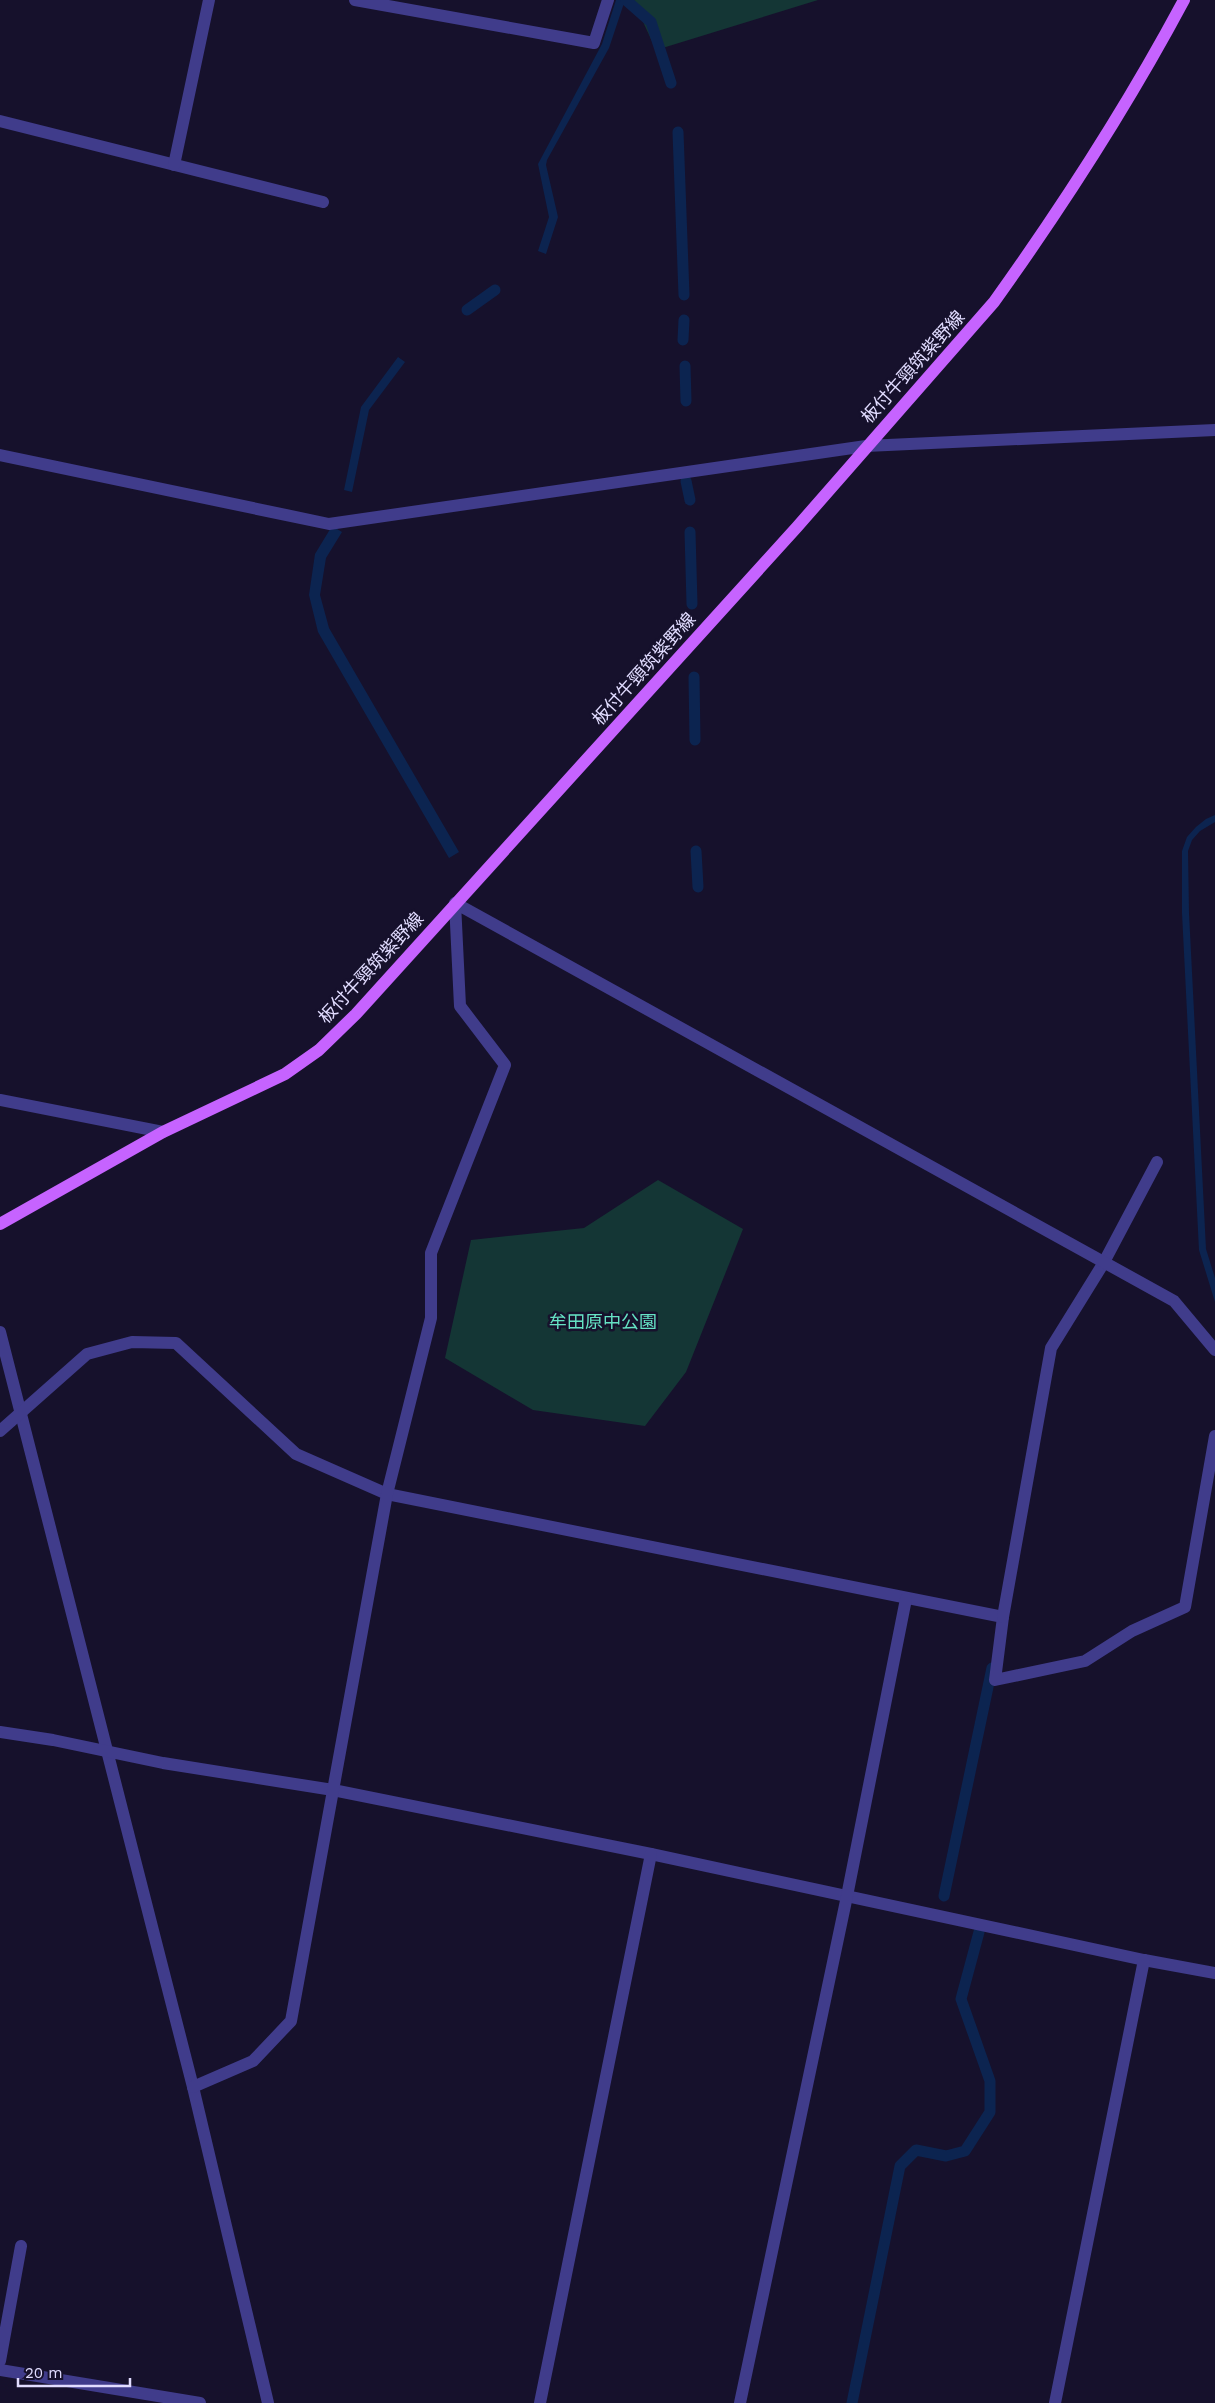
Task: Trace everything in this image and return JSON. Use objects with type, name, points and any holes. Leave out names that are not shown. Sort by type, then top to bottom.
[{"type":"main road","name":"板付牛頸筑紫野線","points":[[0,1224],[163,1132],[285,1074],[319,1050],[356,1014],[796,527],[994,302],[1022,262],[1151,62],[1184,0]]},
{"type":"street","points":[[174,165],[209,0]]},
{"type":"street","points":[[355,0],[594,43],[608,0]]},
{"type":"street","points":[[0,121],[322,202]]},
{"type":"street","points":[[0,455],[329,524],[866,446],[1215,430]]},
{"type":"street","points":[[455,903],[1103,1264],[1174,1301],[1215,1350]]},
{"type":"street","points":[[193,2087],[253,2061],[291,2021],[387,1494],[431,1318],[431,1253],[505,1065],[460,1006],[455,903]]},
{"type":"street","points":[[0,1100],[163,1132]]},
{"type":"street","points":[[1157,1162],[1103,1264],[1051,1348],[1003,1617],[995,1680],[1085,1661],[1132,1631],[1185,1607],[1215,1436]]},
{"type":"street","points":[[0,1332],[193,2087],[268,2403]]},
{"type":"street","points":[[0,1431],[87,1354],[132,1342],[176,1344],[296,1454],[387,1494],[1003,1617]]},
{"type":"street","points":[[740,2403],[906,1599]]},
{"type":"street","points":[[0,1732],[107,1750],[162,1763],[333,1790],[651,1854],[1144,1960],[1215,1973]]},
{"type":"street","points":[[540,2403],[651,1854]]},
{"type":"street","points":[[1055,2403],[1144,1960]]},
{"type":"street","points":[[0,2360],[21,2246]]},
{"type":"street","points":[[0,2370],[200,2403]]},
{"type":"green space","points":[[633,0],[818,0],[656,50]]},
{"type":"green space","name":"牟田原中公園","points":[[658,1180],[743,1229],[686,1372],[645,1426],[533,1410],[445,1358],[471,1240],[584,1228]]},
{"type":"water","points":[[616,0],[625,0],[609,48],[547,160],[546,165],[558,217],[546,254],[538,251],[549,217],[538,164],[602,44]]},
{"type":"water","points":[[398,357],[405,362],[369,410],[352,492],[344,490],[361,407]]},
{"type":"water","points":[[332,526],[342,532],[326,558],[320,595],[329,628],[459,852],[449,858],[318,632],[309,595],[315,554]]},
{"type":"water","points":[[1215,815],[1215,822],[1200,831],[1192,840],[1188,851],[1189,913],[1206,1249],[1215,1278],[1215,1302],[1199,1250],[1182,913],[1182,851],[1187,837],[1196,827]]},
{"type":"waterway","points":[[626,0],[651,22],[671,83]]},
{"type":"waterway","points":[[678,132],[684,295]]},
{"type":"waterway","points":[[467,310],[495,290]]},
{"type":"waterway","points":[[683,340],[684,320]]},
{"type":"waterway","points":[[685,366],[686,401]]},
{"type":"waterway","points":[[686,481],[690,500]]},
{"type":"waterway","points":[[690,532],[692,604]]},
{"type":"waterway","points":[[694,677],[695,740]]},
{"type":"waterway","points":[[696,851],[698,887]]},
{"type":"waterway","points":[[944,1896],[992,1668]]},
{"type":"waterway","points":[[852,2403],[900,2166],[916,2150],[946,2156],[965,2151],[990,2112],[990,2081],[961,1999],[979,1932]]}]
